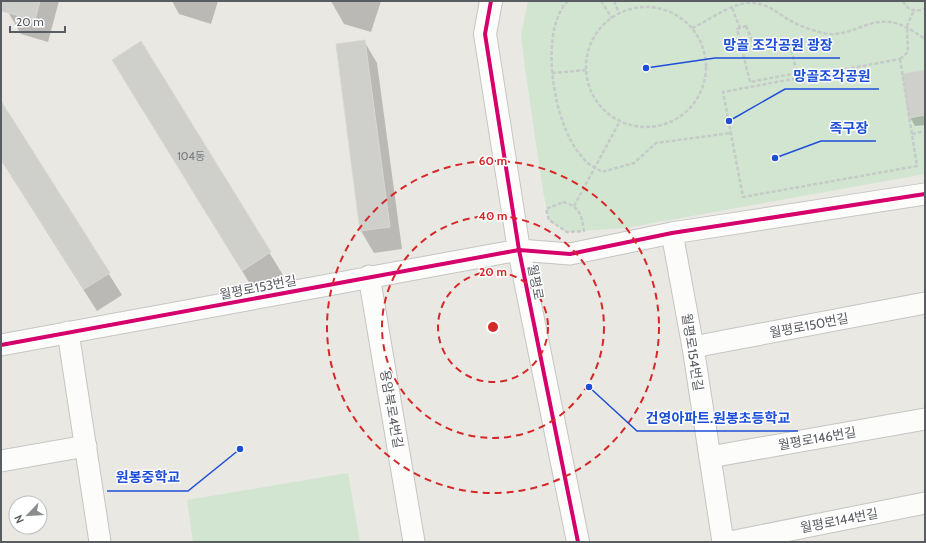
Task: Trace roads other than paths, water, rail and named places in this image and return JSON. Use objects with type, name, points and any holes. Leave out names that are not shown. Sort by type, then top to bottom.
[{"type":"street","name":"월평로","points":[[491,1],[485,34],[519,250],[578,542]]},
{"type":"street","name":"월평로153번길","points":[[1,345],[369,276],[519,250],[570,254],[672,234],[925,194]]},
{"type":"street","name":"월평로154번길","points":[[672,234],[693,347],[723,542]]},
{"type":"street","name":"용암북로4번길","points":[[369,276],[414,542]]},
{"type":"street","name":"월평로150번길","points":[[693,347],[925,303]]},
{"type":"street","points":[[68,332],[100,542]]},
{"type":"street","name":"월평로146번길","points":[[710,456],[925,419]]},
{"type":"street","points":[[1,461],[86,446]]},
{"type":"street","name":"월평로144번길","points":[[730,542],[925,503]]},
{"type":"place","name":"망골 조각공원 광장","points":[[646,68]]},
{"type":"place","name":"망골조각공원","points":[[729,121]]},
{"type":"place","name":"족구장","points":[[775,158]]},
{"type":"place","name":"건영아파트.원봉초등학교","points":[[589,387]]},
{"type":"place","name":"원봉중학교","points":[[240,449]]}]
